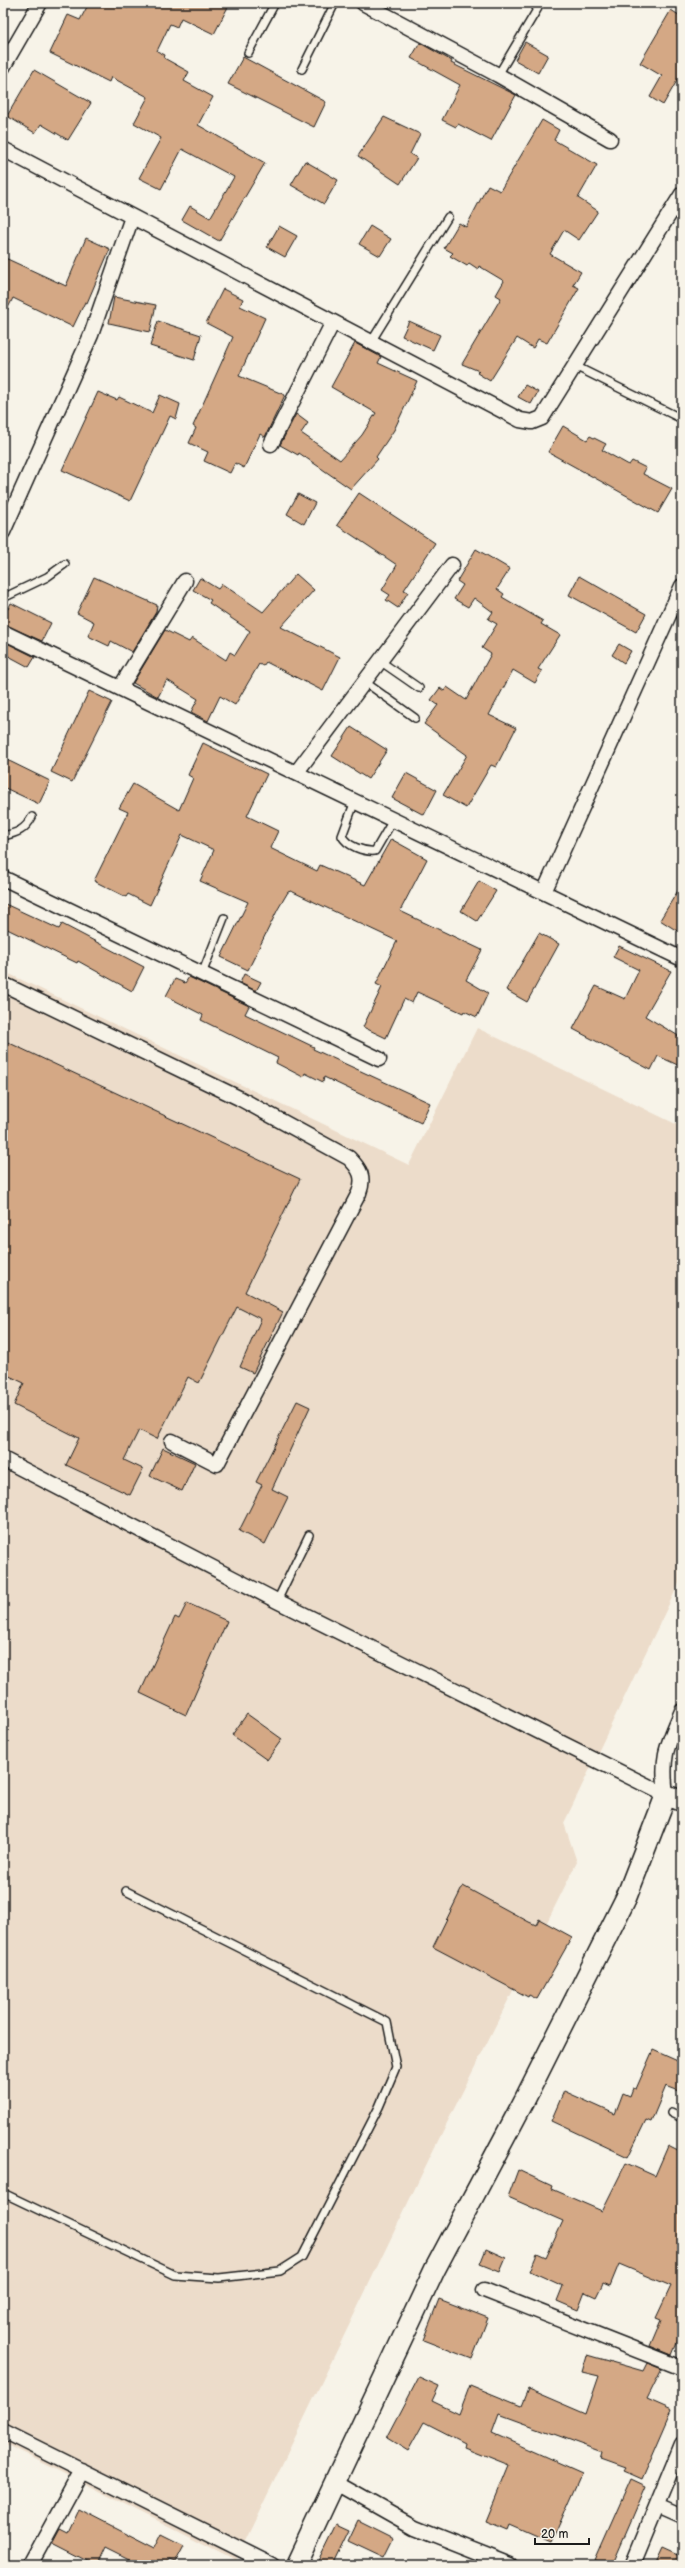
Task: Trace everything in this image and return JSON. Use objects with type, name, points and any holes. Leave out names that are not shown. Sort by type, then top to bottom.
[{"type":"street","points":[[3,67],[40,3]]},
{"type":"street","points":[[363,3],[498,75],[610,139]]},
{"type":"street","points":[[3,149],[520,420],[532,422],[542,418],[573,365],[682,194]]},
{"type":"street","points":[[3,532],[91,335],[132,217]]},
{"type":"street","points":[[271,444],[333,322]]},
{"type":"street","points":[[296,773],[452,565]]},
{"type":"street","points":[[120,688],[185,581]]},
{"type":"street","points":[[544,892],[682,586]]},
{"type":"street","points":[[3,632],[682,958]]},
{"type":"street","points":[[3,878],[379,1059]]},
{"type":"street","points":[[3,984],[239,1098],[349,1158],[358,1167],[362,1176],[359,1193],[217,1464],[172,1441]]},
{"type":"street","points":[[3,1460],[277,1601],[674,1798]]},
{"type":"street","points":[[296,2565],[336,2483],[435,2270],[524,2101],[626,1898],[674,1798],[663,1772],[664,1754],[682,1711]]},
{"type":"street","points":[[484,2290],[682,2368]]},
{"type":"street","points":[[3,2431],[272,2565]]},
{"type":"street","points":[[632,2565],[682,2444]]},
{"type":"street","points":[[30,2565],[82,2470]]},
{"type":"street","points":[[336,2483],[414,2527],[510,2565]]},
{"type":"street","points":[[657,2506],[682,2517]]},
{"type":"lane","points":[[248,53],[275,3]]},
{"type":"lane","points":[[302,69],[335,3]]},
{"type":"lane","points":[[498,75],[538,8]]},
{"type":"lane","points":[[371,342],[448,217]]},
{"type":"lane","points":[[573,365],[682,419]]},
{"type":"lane","points":[[3,598],[47,577],[65,564]]},
{"type":"lane","points":[[380,661],[419,688]]},
{"type":"lane","points":[[365,682],[415,718]]},
{"type":"lane","points":[[355,801],[342,836],[349,843],[364,851],[375,851],[393,820]]},
{"type":"lane","points":[[3,836],[18,833],[28,825],[32,817]]},
{"type":"lane","points":[[202,974],[224,918]]},
{"type":"lane","points":[[277,1601],[310,1535]]},
{"type":"lane","points":[[3,2193],[175,2275],[219,2278],[280,2271],[302,2257],[379,2107],[396,2067],[387,2022],[126,1890]]},
{"type":"lane","points":[[671,2114],[682,2118]]},
{"type":"shaded area","points":[[3,971],[409,1165],[477,1028],[682,1127],[682,1577],[564,1823],[577,1862],[431,2155],[236,2560],[3,2443]]},
{"type":"building","points":[[89,3],[117,3],[128,8],[130,3],[230,3],[214,34],[181,18],[177,27],[170,24],[157,51],[165,55],[164,58],[189,72],[184,81],[213,97],[198,125],[265,163],[219,241],[182,220],[190,206],[210,218],[234,177],[182,149],[161,189],[139,178],[161,138],[134,123],[148,97],[111,77],[109,82],[50,53],[68,15],[80,20]]},
{"type":"building","points":[[671,10],[682,17],[682,72],[663,105],[650,97],[662,76],[640,63]]},
{"type":"building","points":[[525,42],[548,55],[538,73],[515,60]]},
{"type":"building","points":[[420,43],[452,61],[451,63],[516,95],[491,141],[458,124],[456,127],[442,120],[460,85],[411,58]]},
{"type":"building","points":[[243,57],[326,102],[314,127],[228,84]]},
{"type":"building","points":[[34,70],[91,103],[68,140],[41,124],[35,133],[7,116]]},
{"type":"building","points":[[384,117],[420,134],[410,154],[417,158],[400,184],[358,156]]},
{"type":"building","points":[[542,120],[559,130],[554,140],[597,165],[578,198],[598,211],[579,240],[564,230],[550,254],[581,272],[573,285],[579,288],[547,343],[538,339],[533,348],[517,338],[490,381],[477,373],[479,371],[462,364],[501,298],[496,295],[504,281],[479,266],[478,269],[469,263],[467,266],[450,256],[453,253],[444,248],[459,223],[466,227],[488,185],[500,191]]},
{"type":"building","points":[[305,161],[338,180],[324,204],[291,185]]},
{"type":"building","points":[[279,226],[297,236],[285,257],[267,247]]},
{"type":"building","points":[[370,226],[391,239],[380,256],[359,244]]},
{"type":"building","points":[[86,238],[110,249],[87,303],[85,302],[73,327],[13,298],[3,318],[3,257],[66,286]]},
{"type":"building","points":[[223,289],[243,299],[240,306],[265,318],[239,376],[285,395],[265,437],[260,434],[244,468],[235,463],[230,473],[204,461],[208,452],[189,443],[196,428],[193,426],[233,337],[206,323]]},
{"type":"building","points":[[114,297],[156,305],[150,332],[109,323]]},
{"type":"building","points":[[158,321],[201,335],[194,360],[150,346]]},
{"type":"building","points":[[409,321],[440,335],[433,350],[402,336]]},
{"type":"building","points":[[355,343],[381,357],[378,363],[417,381],[394,430],[376,457],[378,459],[351,489],[299,453],[298,455],[280,445],[296,414],[308,423],[301,433],[340,460],[362,435],[376,413],[331,387]]},
{"type":"building","points":[[525,385],[538,392],[531,404],[518,397]]},
{"type":"building","points":[[98,392],[117,400],[119,397],[152,413],[160,395],[180,404],[176,419],[170,416],[130,501],[62,470]]},
{"type":"building","points":[[563,426],[587,440],[590,436],[606,444],[602,450],[629,465],[632,461],[646,468],[643,474],[672,489],[658,513],[548,452]]},
{"type":"building","points":[[359,493],[435,543],[404,590],[408,592],[398,608],[386,600],[390,595],[382,590],[397,565],[337,525]]},
{"type":"building","points":[[298,494],[315,503],[304,524],[287,514]]},
{"type":"building","points":[[476,549],[510,569],[497,589],[504,594],[502,597],[543,621],[541,624],[560,635],[538,669],[542,671],[535,683],[513,670],[489,715],[516,728],[496,767],[491,765],[466,808],[443,795],[467,755],[424,724],[438,705],[431,700],[440,688],[444,691],[447,687],[466,700],[491,654],[482,648],[497,624],[488,619],[493,612],[474,598],[468,607],[454,599],[463,585],[457,581]]},
{"type":"building","points":[[296,574],[314,590],[281,627],[340,657],[323,691],[266,662],[263,666],[259,664],[235,705],[220,696],[208,721],[191,712],[198,699],[167,680],[158,697],[133,683],[165,630],[189,642],[192,638],[226,660],[230,652],[235,655],[250,631],[209,603],[211,600],[193,590],[200,578],[218,589],[222,584],[263,612]]},
{"type":"building","points":[[579,576],[646,614],[636,632],[569,595]]},
{"type":"building","points":[[94,577],[157,605],[156,612],[132,652],[111,641],[109,646],[88,636],[94,622],[77,613]]},
{"type":"building","points":[[11,603],[51,623],[42,641],[3,624],[3,606],[8,609]]},
{"type":"building","points":[[3,641],[35,657],[29,667],[3,653]]},
{"type":"building","points":[[619,644],[631,651],[624,663],[612,655]]},
{"type":"building","points":[[89,691],[112,702],[72,782],[51,772]]},
{"type":"building","points":[[351,727],[387,750],[368,779],[332,756]]},
{"type":"building","points":[[203,743],[267,774],[247,816],[278,831],[270,848],[317,871],[320,865],[365,885],[391,839],[427,859],[400,911],[482,950],[466,980],[488,993],[477,1017],[464,1011],[463,1013],[417,992],[412,1003],[404,999],[386,1038],[363,1027],[382,987],[376,984],[397,941],[291,891],[288,892],[278,909],[248,970],[221,957],[248,902],[200,881],[214,850],[182,835],[150,905],[128,894],[126,897],[94,881],[128,812],[119,808],[133,784],[179,810],[193,778],[188,775]]},
{"type":"building","points":[[3,758],[50,781],[39,804],[3,787]]},
{"type":"building","points":[[406,773],[437,790],[424,815],[392,798]]},
{"type":"building","points":[[479,881],[496,891],[477,921],[461,911]]},
{"type":"building","points":[[682,884],[682,934],[660,920]]},
{"type":"building","points":[[3,903],[59,929],[62,924],[144,967],[132,991],[78,961],[77,963],[3,927]]},
{"type":"building","points":[[539,933],[559,944],[527,1002],[506,990]]},
{"type":"building","points":[[619,946],[671,971],[645,1016],[682,1038],[682,1067],[658,1056],[651,1070],[573,1029],[596,986],[625,999],[639,970],[613,957]]},
{"type":"building","points":[[244,974],[261,982],[256,991],[240,983]]},
{"type":"building","points":[[189,977],[249,1006],[245,1014],[314,1047],[313,1049],[430,1103],[421,1123],[324,1077],[323,1082],[305,1073],[303,1077],[276,1063],[278,1058],[201,1020],[203,1015],[166,996],[175,979],[185,983]]},
{"type":"building","points":[[3,1040],[300,1179],[245,1292],[283,1312],[253,1373],[240,1367],[261,1319],[237,1307],[199,1383],[188,1377],[157,1439],[139,1430],[124,1460],[143,1469],[130,1495],[66,1465],[79,1438],[14,1405],[24,1383],[3,1373]]},
{"type":"building","points":[[297,1401],[310,1407],[272,1489],[288,1497],[265,1544],[239,1531],[262,1485],[256,1482]]},
{"type":"building","points":[[163,1448],[195,1463],[182,1491],[150,1476]]},
{"type":"building","points":[[187,1603],[227,1621],[186,1715],[140,1693],[175,1617],[179,1619]]},
{"type":"building","points":[[247,1714],[282,1739],[267,1760],[232,1735]]},
{"type":"building","points":[[463,1886],[529,1922],[536,1925],[539,1919],[572,1937],[537,1999],[529,1995],[528,1997],[433,1947]]},
{"type":"building","points":[[653,2050],[682,2063],[682,2092],[666,2086],[651,2122],[646,2120],[628,2157],[551,2121],[564,2091],[615,2114],[623,2093],[630,2096],[633,2088],[636,2089]]},
{"type":"building","points":[[668,2146],[682,2153],[682,2331],[672,2355],[650,2346],[661,2320],[656,2318],[671,2286],[619,2264],[610,2286],[603,2283],[596,2297],[585,2292],[578,2310],[557,2301],[563,2286],[530,2271],[537,2254],[546,2258],[563,2221],[508,2197],[518,2170],[552,2186],[551,2189],[602,2211],[626,2163],[655,2176]]},
{"type":"building","points":[[486,2249],[506,2258],[500,2272],[480,2264]]},
{"type":"building","points":[[439,2299],[488,2318],[472,2359],[423,2340]]},
{"type":"building","points":[[587,2355],[643,2371],[647,2363],[662,2369],[647,2399],[672,2410],[642,2479],[624,2471],[626,2468],[601,2459],[603,2452],[499,2414],[492,2433],[582,2473],[551,2543],[510,2525],[508,2530],[486,2521],[509,2465],[464,2447],[465,2443],[424,2422],[408,2451],[387,2438],[419,2377],[439,2386],[432,2401],[459,2414],[470,2385],[521,2406],[528,2389],[586,2414],[599,2376],[582,2372]]},
{"type":"building","points":[[631,2479],[646,2486],[612,2565],[605,2565],[595,2560]]},
{"type":"building","points":[[79,2509],[155,2548],[162,2534],[184,2545],[175,2562],[169,2560],[166,2565],[140,2565],[106,2548],[98,2565],[95,2565],[52,2543],[60,2528],[68,2532]]},
{"type":"building","points":[[358,2520],[394,2538],[384,2558],[348,2541]]},
{"type":"building","points":[[337,2524],[350,2530],[333,2565],[317,2565]]},
{"type":"building","points":[[662,2548],[682,2557],[682,2565],[654,2565]]}]
